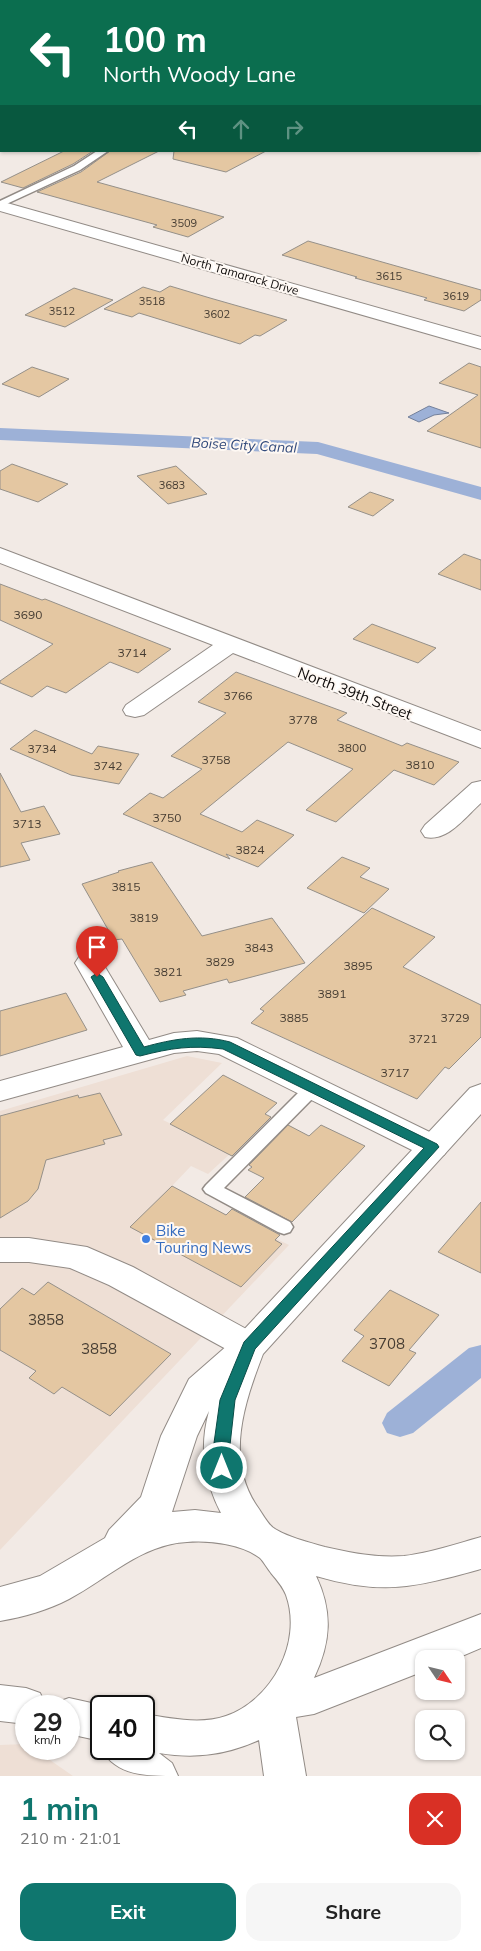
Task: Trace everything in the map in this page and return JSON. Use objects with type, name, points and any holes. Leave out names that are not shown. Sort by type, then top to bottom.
[{"type":"street","name":"North Tamarack Drive","points":[[0,205],[481,343]]},
{"type":"street","name":"North 39th Street","points":[[0,555],[229,645],[481,740]]},
{"type":"street","points":[[135,710],[229,645]]},
{"type":"street","points":[[434,831],[481,789]]},
{"type":"street","points":[[89,963],[140,1052]]},
{"type":"street","points":[[0,1091],[174,1043],[197,1041],[226,1045],[433,1147]]},
{"type":"street","points":[[109,1554],[157,1505],[179,1436],[201,1389],[249,1346],[481,1095]]},
{"type":"street","points":[[0,1250],[29,1250],[75,1256],[121,1276],[249,1346]]},
{"type":"street","points":[[155,1734],[187,1738],[219,1736],[251,1723],[276,1705],[294,1679],[304,1655],[310,1626],[308,1602],[299,1580],[267,1544],[228,1491],[222,1468],[222,1443],[228,1400],[249,1346]]},
{"type":"street","points":[[0,1604],[22,1600],[53,1588],[109,1554],[158,1531],[186,1526],[235,1532],[328,1564],[370,1572],[401,1572],[429,1568],[481,1552]]},
{"type":"street","points":[[276,1705],[314,1696],[481,1631]]},
{"type":"street","points":[[0,1703],[15,1705]]},
{"type":"street","points":[[276,1705],[286,1776]]},
{"type":"street","points":[[136,1760],[157,1776]]},
{"type":"lane","points":[[0,205],[77,168],[102,152]]},
{"type":"lane","points":[[284,1227],[212,1190],[313,1088]]},
{"type":"shaded area","points":[[187,1056],[222,1063],[163,1120],[231,1153],[208,1174],[191,1166],[171,1187],[289,1245],[0,1550],[0,1111]]},
{"type":"shaded area","points":[[15,1744],[15,1760],[50,1760],[73,1776],[0,1776],[0,1745]]},
{"type":"water","points":[[429,406],[449,413],[434,415],[419,422],[408,417]]},
{"type":"building","points":[[62,152],[91,152],[73,164],[23,188],[1,182]]},
{"type":"building","points":[[109,152],[157,152],[97,182],[224,217],[188,237],[153,227],[157,225],[37,192],[81,172]]},
{"type":"building","points":[[174,152],[264,152],[226,172],[173,159]]},
{"type":"building","points":[[308,241],[481,290],[481,300],[464,311],[424,300],[427,298],[282,255]]},
{"type":"building","points":[[170,286],[287,320],[260,336],[255,335],[240,344],[139,313],[132,317],[104,309],[143,287],[160,292]]},
{"type":"building","points":[[74,288],[113,300],[65,327],[25,315]]},
{"type":"building","points":[[469,363],[481,367],[481,448],[427,431],[478,395],[439,383]]},
{"type":"building","points":[[32,367],[69,379],[39,397],[2,384]]},
{"type":"building","points":[[12,464],[68,484],[38,502],[0,489],[0,471]]},
{"type":"building","points":[[176,466],[207,494],[168,504],[137,476]]},
{"type":"building","points":[[370,492],[394,500],[373,516],[348,507]]},
{"type":"building","points":[[464,554],[481,560],[481,590],[438,574]]},
{"type":"building","points":[[0,584],[42,600],[45,599],[171,649],[138,673],[110,662],[66,693],[47,686],[32,697],[0,683],[0,681],[53,644],[0,620]]},
{"type":"building","points":[[372,624],[436,648],[418,663],[353,639]]},
{"type":"building","points":[[236,672],[347,713],[337,720],[402,746],[407,743],[459,762],[434,785],[394,770],[336,822],[306,810],[353,769],[288,742],[200,814],[242,832],[257,820],[294,835],[258,867],[226,854],[230,859],[123,814],[150,793],[163,798],[202,769],[171,756],[226,713],[198,702]]},
{"type":"building","points":[[35,730],[92,754],[98,746],[139,754],[119,784],[71,775],[10,749]]},
{"type":"building","points":[[0,773],[21,812],[44,806],[60,834],[21,843],[30,860],[0,867]]},
{"type":"building","points":[[342,857],[370,868],[360,877],[389,889],[364,913],[307,888]]},
{"type":"building","points":[[152,862],[202,936],[272,918],[305,963],[229,983],[227,979],[183,991],[186,995],[160,1002],[122,939],[114,940],[82,884],[118,871]]},
{"type":"building","points":[[372,908],[435,937],[403,967],[481,1005],[481,1037],[449,1069],[445,1067],[417,1099],[251,1023],[264,1011],[260,1009]]},
{"type":"building","points":[[66,993],[87,1030],[0,1056],[0,1011]]},
{"type":"building","points":[[223,1075],[277,1103],[265,1114],[271,1117],[232,1156],[170,1124]]},
{"type":"building","points":[[100,1093],[122,1135],[103,1140],[105,1144],[46,1160],[38,1189],[28,1201],[0,1218],[0,1116],[78,1095],[79,1098]]},
{"type":"building","points":[[288,1125],[309,1136],[321,1125],[365,1146],[292,1222],[245,1197],[264,1178],[248,1170],[252,1167],[249,1165]]},
{"type":"building","points":[[172,1186],[226,1215],[232,1209],[280,1235],[275,1240],[282,1244],[241,1287],[130,1227]]},
{"type":"building","points":[[481,1202],[481,1273],[438,1252]]},
{"type":"building","points":[[48,1282],[171,1354],[110,1416],[62,1387],[54,1394],[29,1378],[36,1371],[0,1350],[0,1309],[22,1288],[34,1295]]},
{"type":"building","points":[[390,1290],[439,1315],[409,1350],[416,1353],[389,1386],[342,1361],[364,1336],[354,1330]]},
{"type":"waterway","name":"Boise City Canal","points":[[0,434],[318,448],[481,494]]},
{"type":"waterway","points":[[400,1423],[481,1358]]},
{"type":"place","name":"Bike Touring News","points":[[146,1239]]},
{"type":"route","points":[[97,977],[140,1052],[174,1043],[197,1041],[226,1045],[433,1147],[249,1346],[228,1400],[222,1443],[222,1468]]}]
